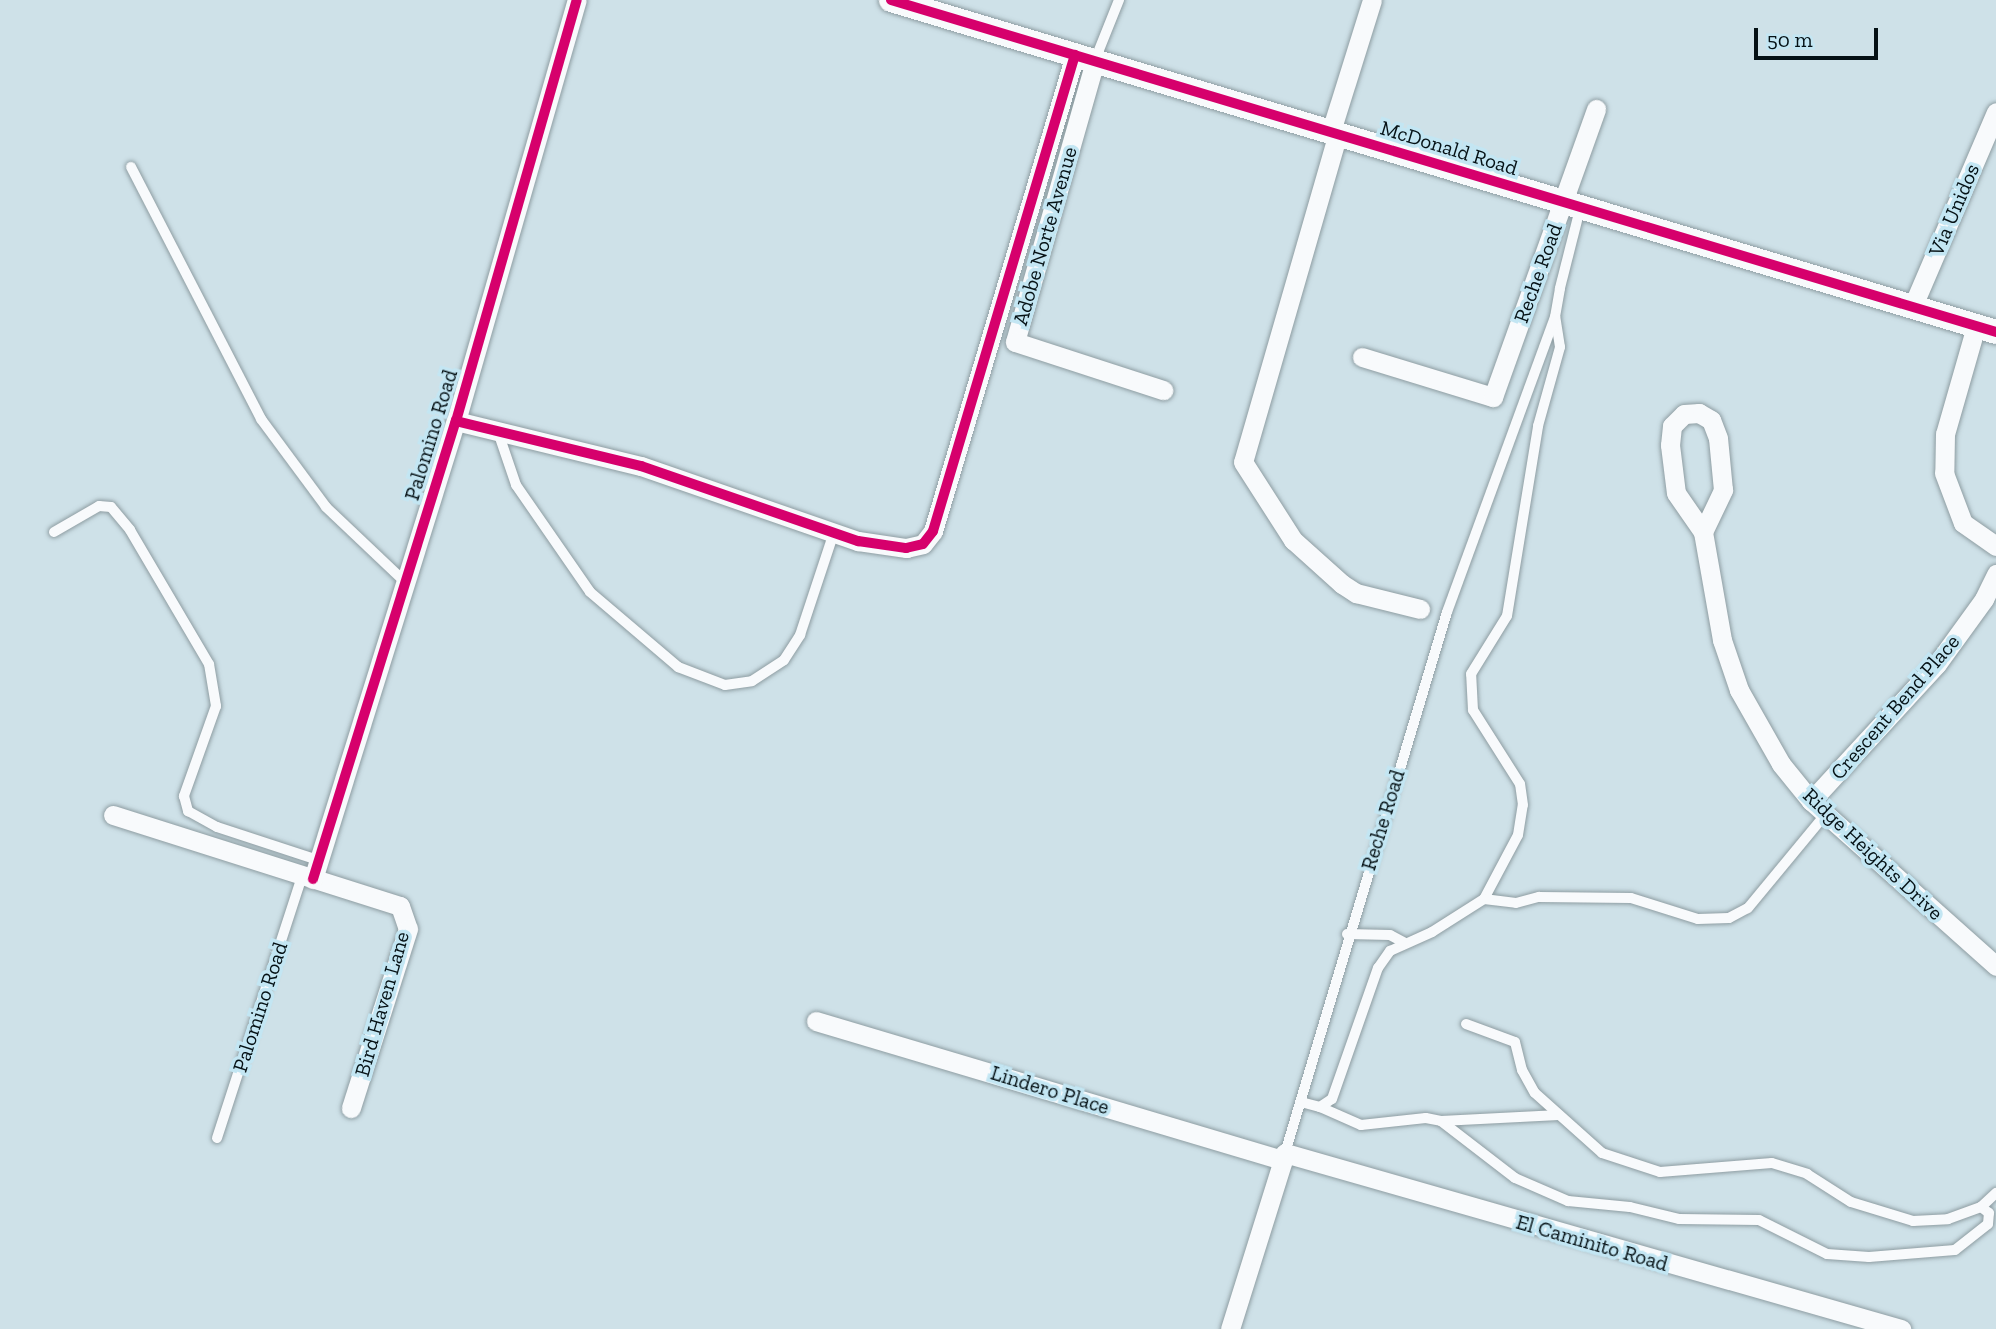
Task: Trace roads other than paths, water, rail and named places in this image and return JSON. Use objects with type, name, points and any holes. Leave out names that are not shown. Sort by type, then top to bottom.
[{"type":"street","name":"Palomino Road","points":[[308,878],[318,860],[456,421],[577,0]]},
{"type":"street","name":"McDonald Road","points":[[891,0],[1335,132],[1912,309],[1986,329]]},
{"type":"street","points":[[1372,0],[1243,462],[1293,540],[1342,584],[1356,593],[1420,609]]},
{"type":"street","points":[[456,421],[641,466],[833,535],[906,548],[923,544],[933,531],[1085,58]]},
{"type":"street","name":"Adobe Norte Avenue","points":[[1085,58],[1015,342],[1163,390]]},
{"type":"street","name":"Reche Road","points":[[1362,357],[1493,397],[1572,206],[1596,109]]},
{"type":"street","name":"Via Unidos","points":[[1912,309],[1996,112]]},
{"type":"street","points":[[1986,329],[1944,434],[1944,473],[1964,523],[1996,546]]},
{"type":"street","name":"Ridge Heights Drive","points":[[1703,532],[1723,490],[1718,438],[1711,420],[1699,413],[1684,414],[1672,426],[1676,493],[1703,532],[1722,640],[1739,690],[1781,764],[1818,808],[1996,966]]},
{"type":"street","name":"Crescent Bend Place","points":[[1818,808],[1937,664],[1984,599],[1996,574]]},
{"type":"street","points":[[113,815],[308,878]]},
{"type":"street","name":"Bird Haven Lane","points":[[308,878],[400,906],[408,929],[351,1108]]},
{"type":"street","name":"Lindero Place","points":[[816,1021],[1284,1156]]},
{"type":"street","name":"Reche Road","points":[[1230,1329],[1284,1156]]},
{"type":"street","name":"El Caminito Road","points":[[1284,1156],[1901,1329]]},
{"type":"lane","points":[[1085,58],[1119,0]]},
{"type":"lane","points":[[131,167],[261,419],[326,507],[406,583]]},
{"type":"lane","points":[[1320,1107],[1339,1085],[1378,968],[1390,951],[1484,899],[1518,835],[1523,805],[1520,783],[1473,710],[1470,683],[1479,657],[1507,616],[1538,426],[1560,346],[1555,317],[1572,206]]},
{"type":"lane","name":"Reche Road","points":[[1284,1156],[1347,934],[1447,612],[1555,317]]},
{"type":"lane","points":[[498,431],[516,485],[590,593],[678,667],[725,685],[752,681],[784,660],[800,635],[833,535]]},
{"type":"lane","points":[[54,532],[99,506],[111,507],[130,530],[209,664],[216,706],[184,796],[188,811],[217,827],[318,860]]},
{"type":"lane","points":[[1484,899],[1516,903],[1539,897],[1631,898],[1698,919],[1729,918],[1748,908],[1818,808]]},
{"type":"lane","name":"Palomino Road","points":[[217,1138],[308,878]]},
{"type":"lane","points":[[1347,934],[1390,935],[1405,943]]},
{"type":"lane","points":[[1466,1024],[1515,1042],[1522,1070],[1535,1093],[1602,1153],[1660,1172],[1772,1163],[1807,1174],[1851,1202],[1900,1218],[1948,1219],[1981,1207],[1996,1193]]},
{"type":"lane","points":[[1301,1102],[1320,1107],[1361,1125],[1426,1118],[1441,1121],[1559,1115]]},
{"type":"lane","points":[[1441,1121],[1536,1191],[1584,1205],[1630,1207],[1679,1219],[1759,1220],[1827,1254],[1869,1257],[1955,1250],[1988,1224],[1989,1213],[1981,1207]]}]
